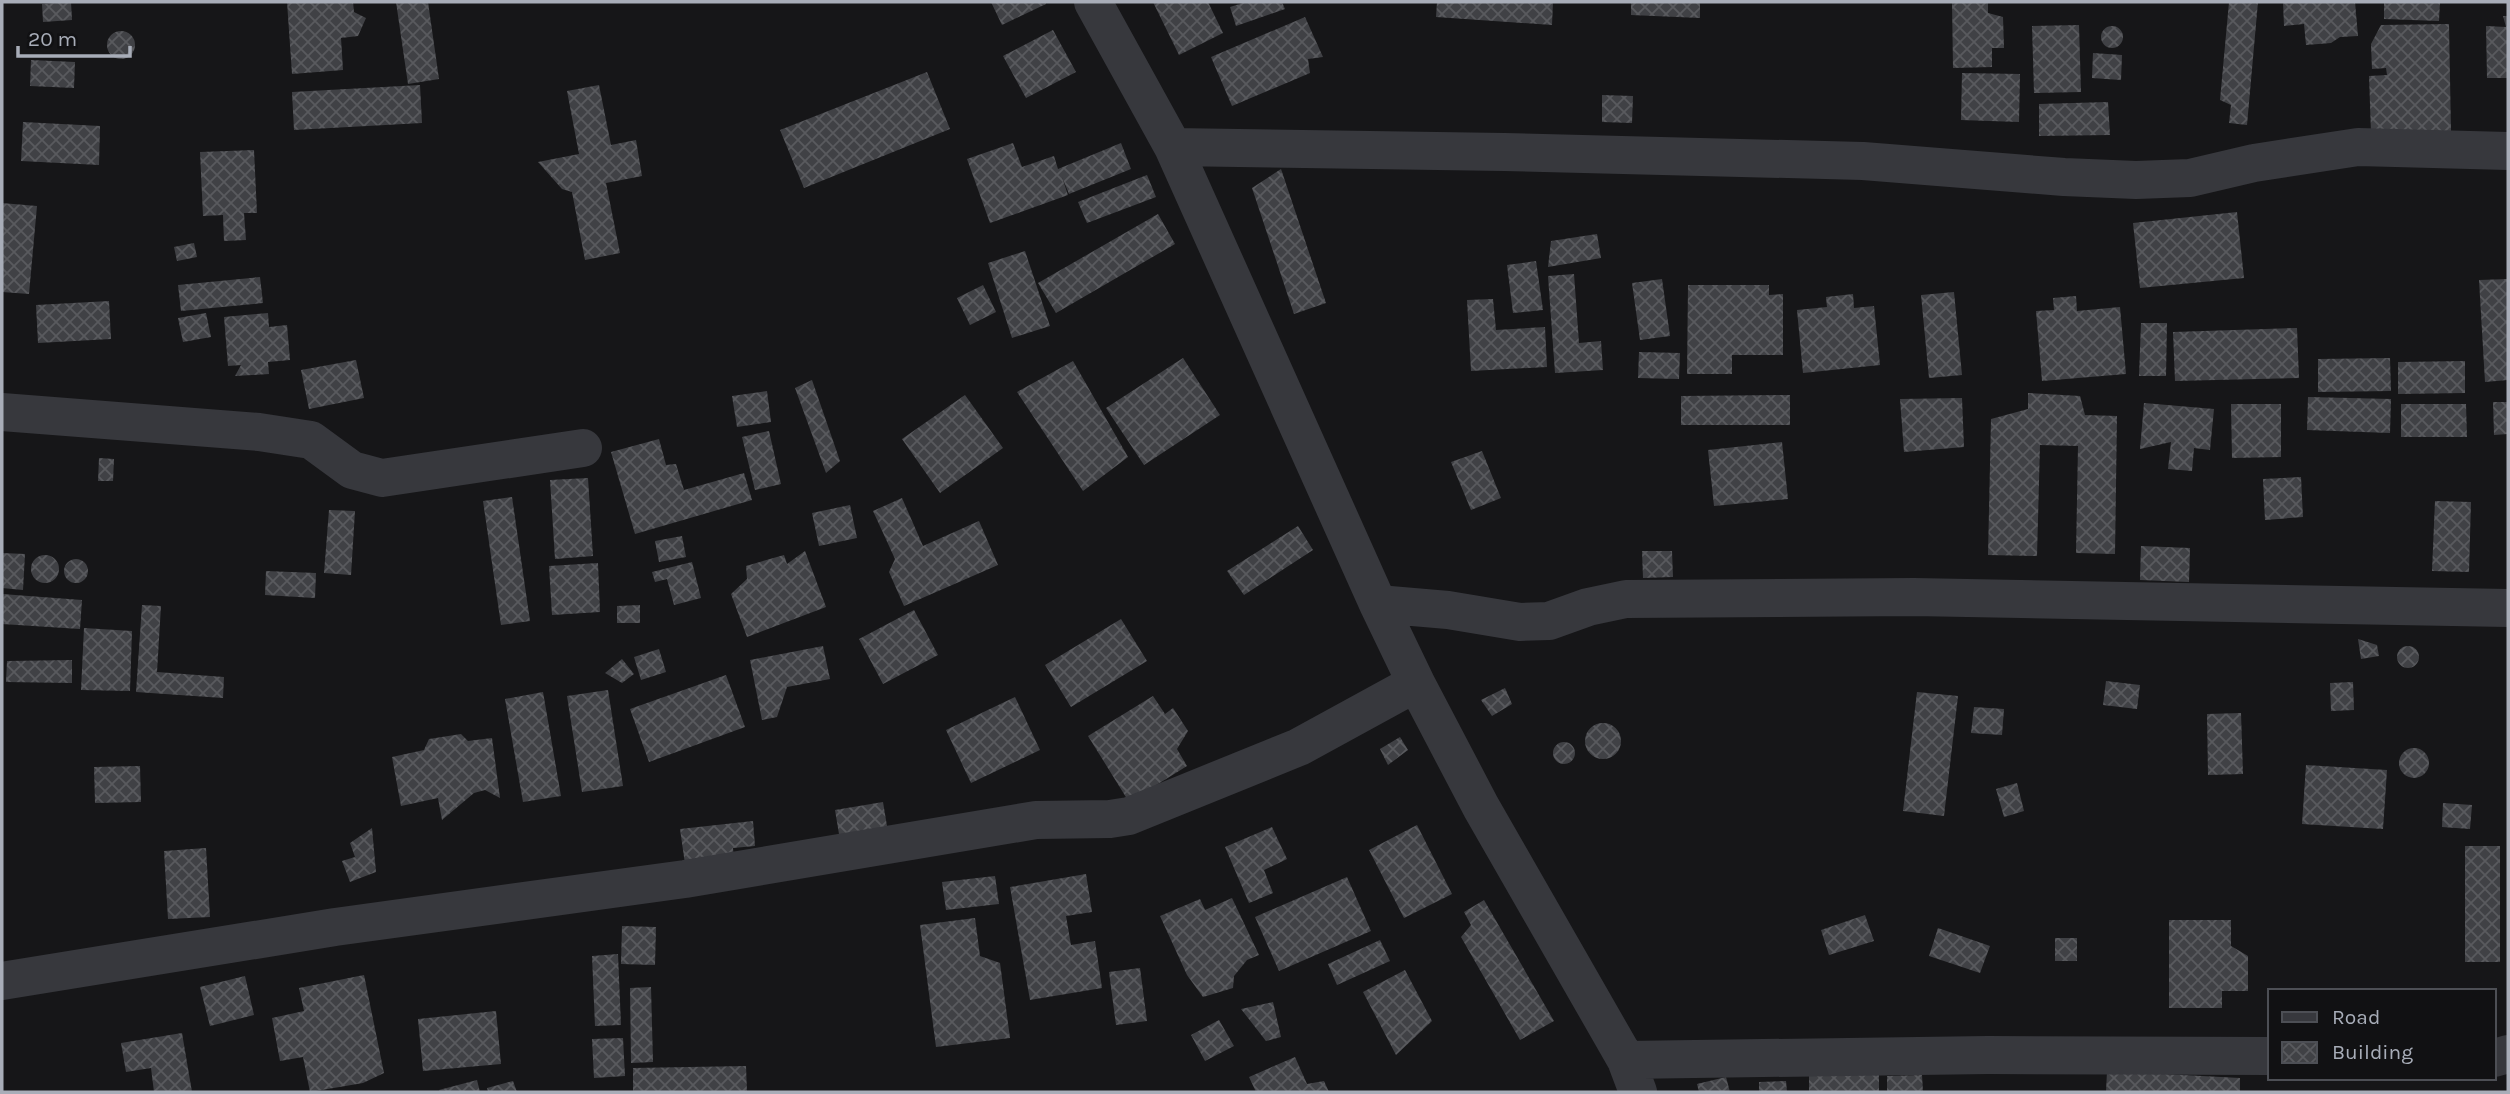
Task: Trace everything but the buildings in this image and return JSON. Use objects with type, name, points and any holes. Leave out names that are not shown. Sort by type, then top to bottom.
[{"type":"street","points":[[1093,2],[1174,147],[1378,604],[1416,683],[1481,807],[1632,1076],[1987,1055],[2268,1056]]},
{"type":"street","points":[[1174,147],[1863,161],[2136,180],[2190,178],[2254,163],[2357,147],[2508,151]]},
{"type":"street","points":[[2,412],[259,432],[311,440],[352,470],[382,478],[583,448]]},
{"type":"street","points":[[1378,604],[1448,610],[1520,622],[1549,621],[1588,607],[1626,599],[1914,597],[2508,608]]},
{"type":"street","points":[[2,981],[335,927],[685,879],[1036,820],[1110,819],[1129,816],[1299,747],[1416,683]]}]
